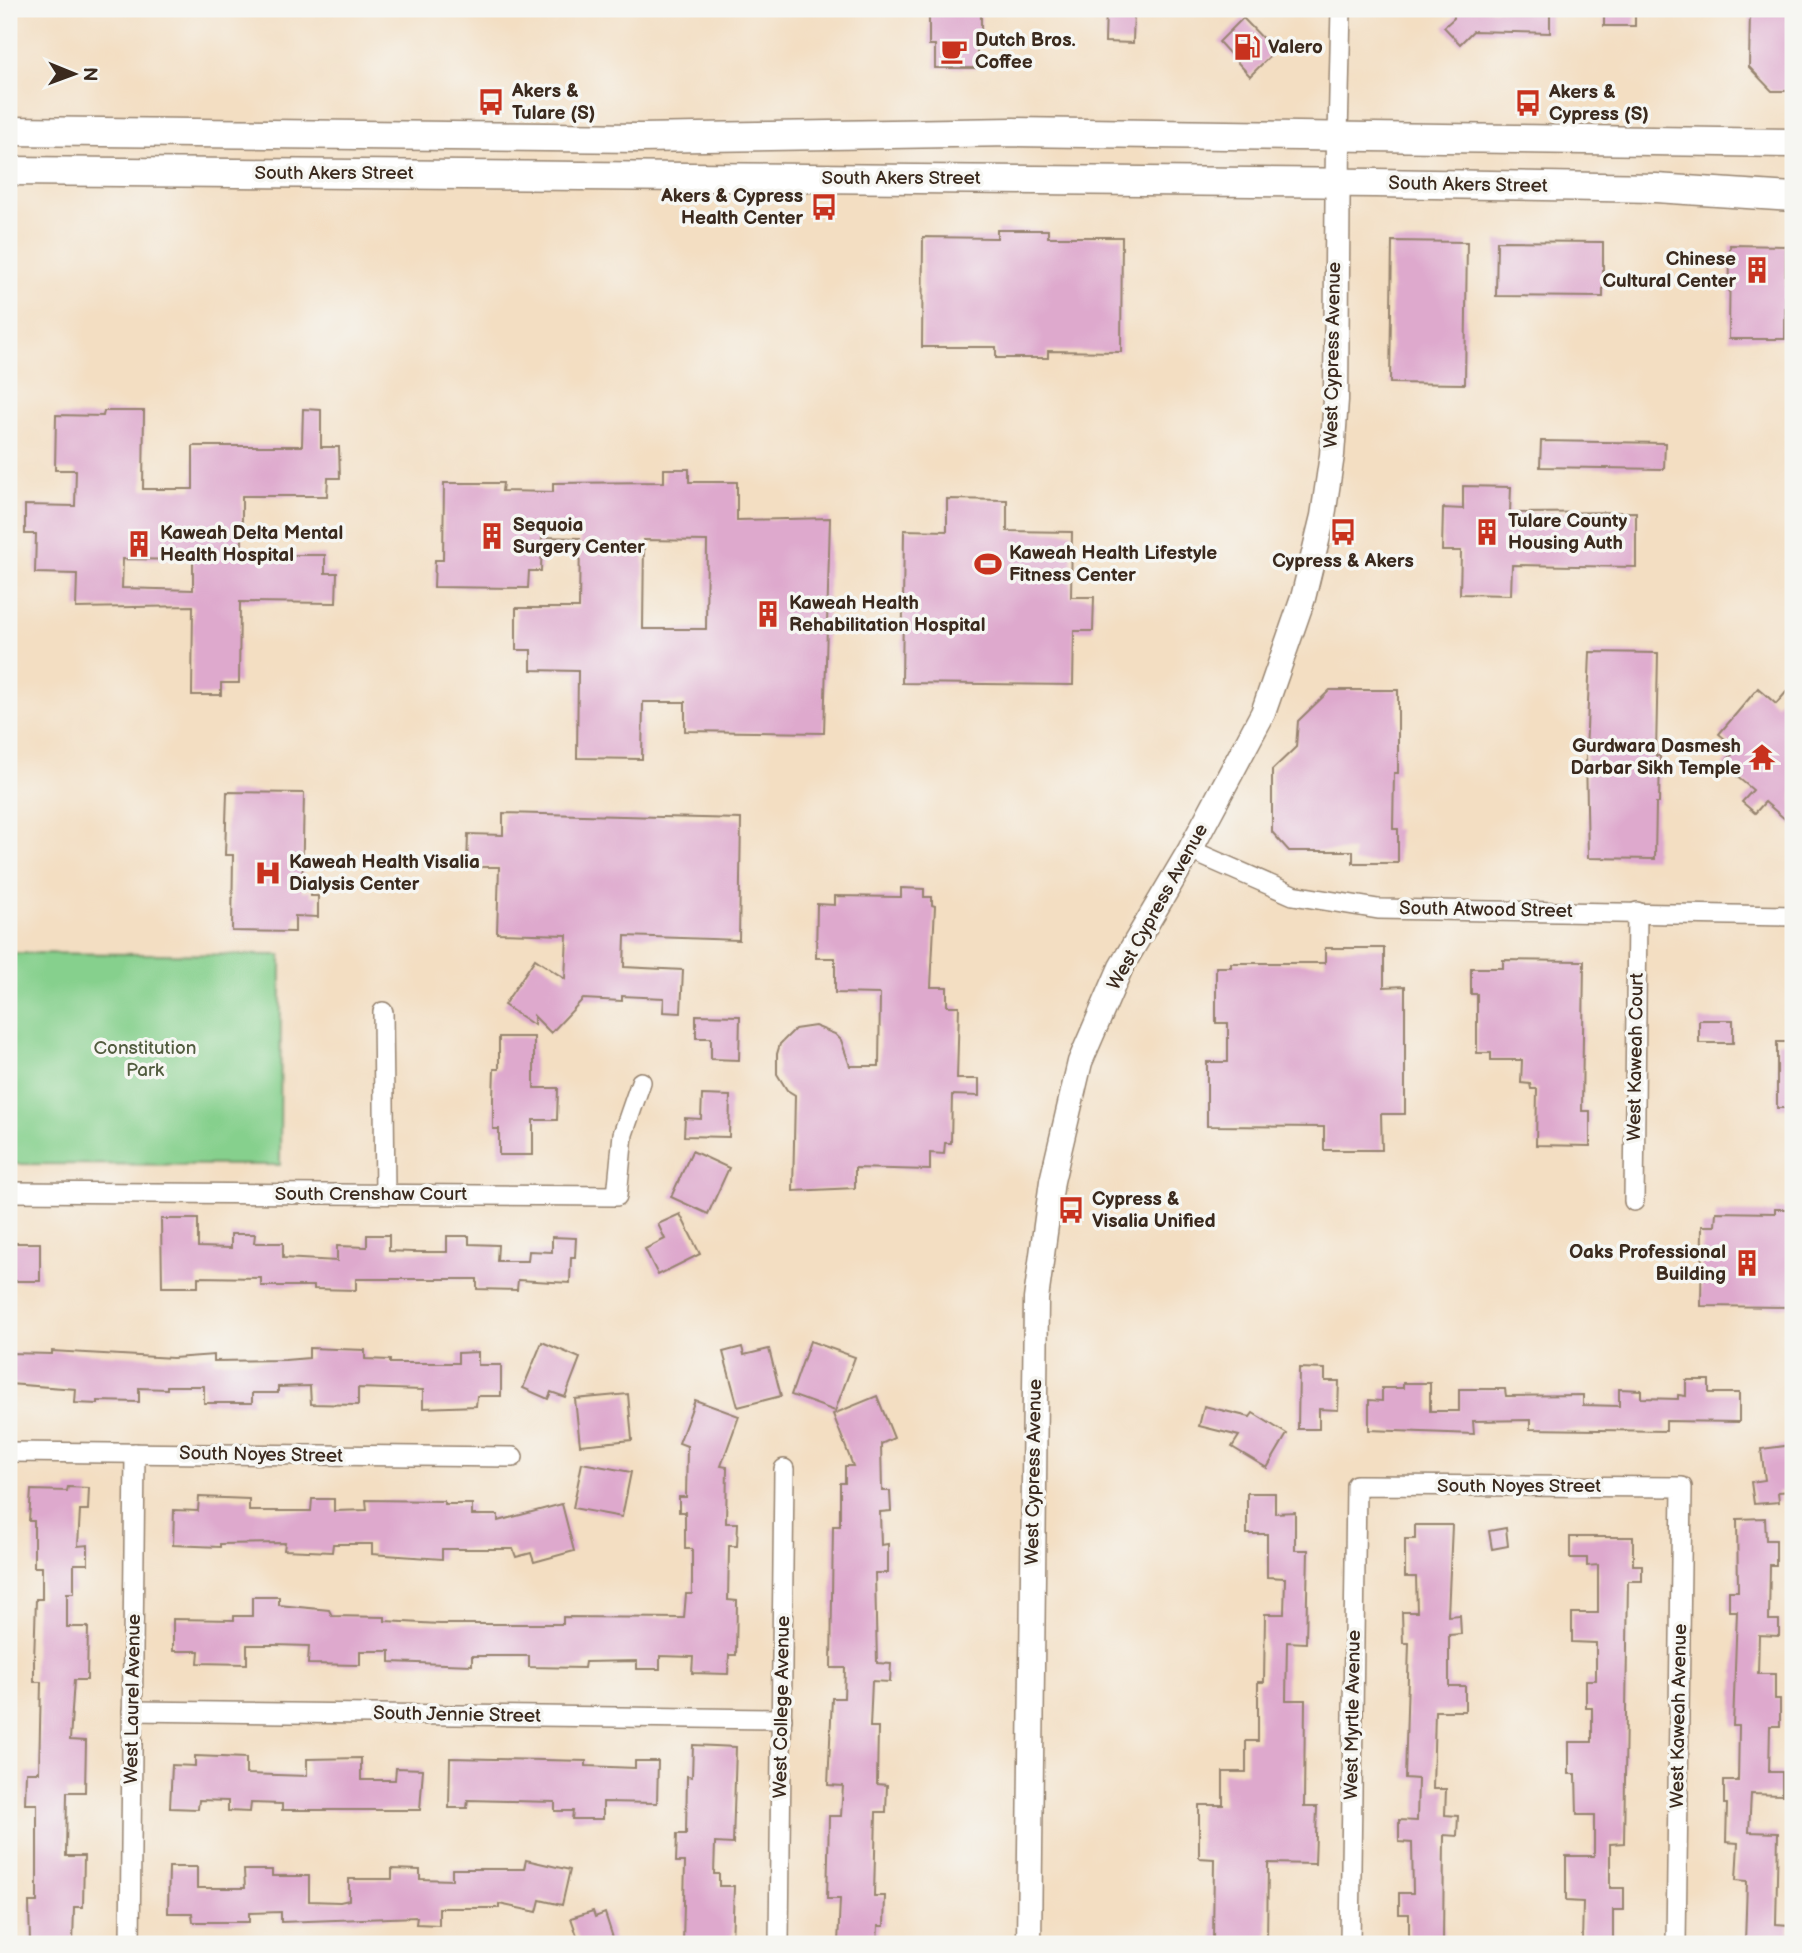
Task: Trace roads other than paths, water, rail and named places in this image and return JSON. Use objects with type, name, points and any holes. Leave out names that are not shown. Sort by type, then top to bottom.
[{"type":"main road","name":"South Akers Street","points":[[9,131],[640,138],[941,132],[1793,143]]},
{"type":"main road","points":[[345,173],[376,156],[612,157],[623,154],[640,138]]},
{"type":"main road","name":"South Akers Street","points":[[9,171],[1337,183],[1656,188],[1793,197]]},
{"type":"street","name":"West Cypress Avenue","points":[[1029,1944],[1036,1299],[1052,1181],[1080,1062],[1121,967],[1190,850],[1263,713],[1303,598],[1323,516],[1336,400],[1340,9]]},
{"type":"street","name":"South Atwood Street","points":[[1190,850],[1255,881],[1327,903],[1378,909],[1793,916]]},
{"type":"street","name":"West Kaweah Court","points":[[1634,1202],[1637,912]]},
{"type":"street","points":[[383,1012],[385,1194]]},
{"type":"street","name":"South Crenshaw Court","points":[[9,1192],[617,1196],[623,1134],[641,1082]]},
{"type":"street","name":"South Noyes Street","points":[[9,1452],[513,1457]]},
{"type":"street","name":"West Laurel Avenue","points":[[130,1944],[135,1453]]},
{"type":"street","name":"West College Avenue","points":[[779,1944],[784,1469]]},
{"type":"street","name":"South Noyes Street","points":[[1356,1485],[1682,1488]]},
{"type":"street","name":"West Myrtle Avenue","points":[[1350,1944],[1356,1485]]},
{"type":"street","name":"West Kaweah Avenue","points":[[1676,1944],[1682,1488]]},
{"type":"street","name":"South Jennie Street","points":[[132,1711],[782,1719]]},
{"type":"place","name":"Valero","points":[[1247,47]]},
{"type":"place","name":"Dutch Bros. Coffee","points":[[954,51]]},
{"type":"place","name":"Akers & Tulare (S)","points":[[491,102]]},
{"type":"place","name":"Akers & Cypress (S)","points":[[1528,103]]},
{"type":"place","name":"Akers & Cypress Health Center","points":[[824,207]]},
{"type":"place","name":"Chinese Cultural Center","points":[[1757,270]]},
{"type":"place","name":"Cypress & Akers","points":[[1343,532]]},
{"type":"place","name":"Tulare County Housing Auth","points":[[1487,532]]},
{"type":"place","name":"Sequoia Surgery Center","points":[[492,536]]},
{"type":"place","name":"Kaweah Delta Mental Health Hospital","points":[[139,544]]},
{"type":"place","name":"Kaweah Health Lifestyle Fitness Center","points":[[988,564]]},
{"type":"place","name":"Kaweah Health Rehabilitation Hospital","points":[[768,614]]},
{"type":"place","name":"Gurdwara Dasmesh Darbar Sikh Temple","points":[[1762,757]]},
{"type":"place","name":"Kaweah Health Visalia Dialysis Center","points":[[268,873]]},
{"type":"place","name":"Cypress & Visalia Unified","points":[[1071,1210]]},
{"type":"place","name":"Oaks Professional Building","points":[[1747,1263]]},
{"type":"park label","name":"Constitution Park","points":[[145,1059]]}]
